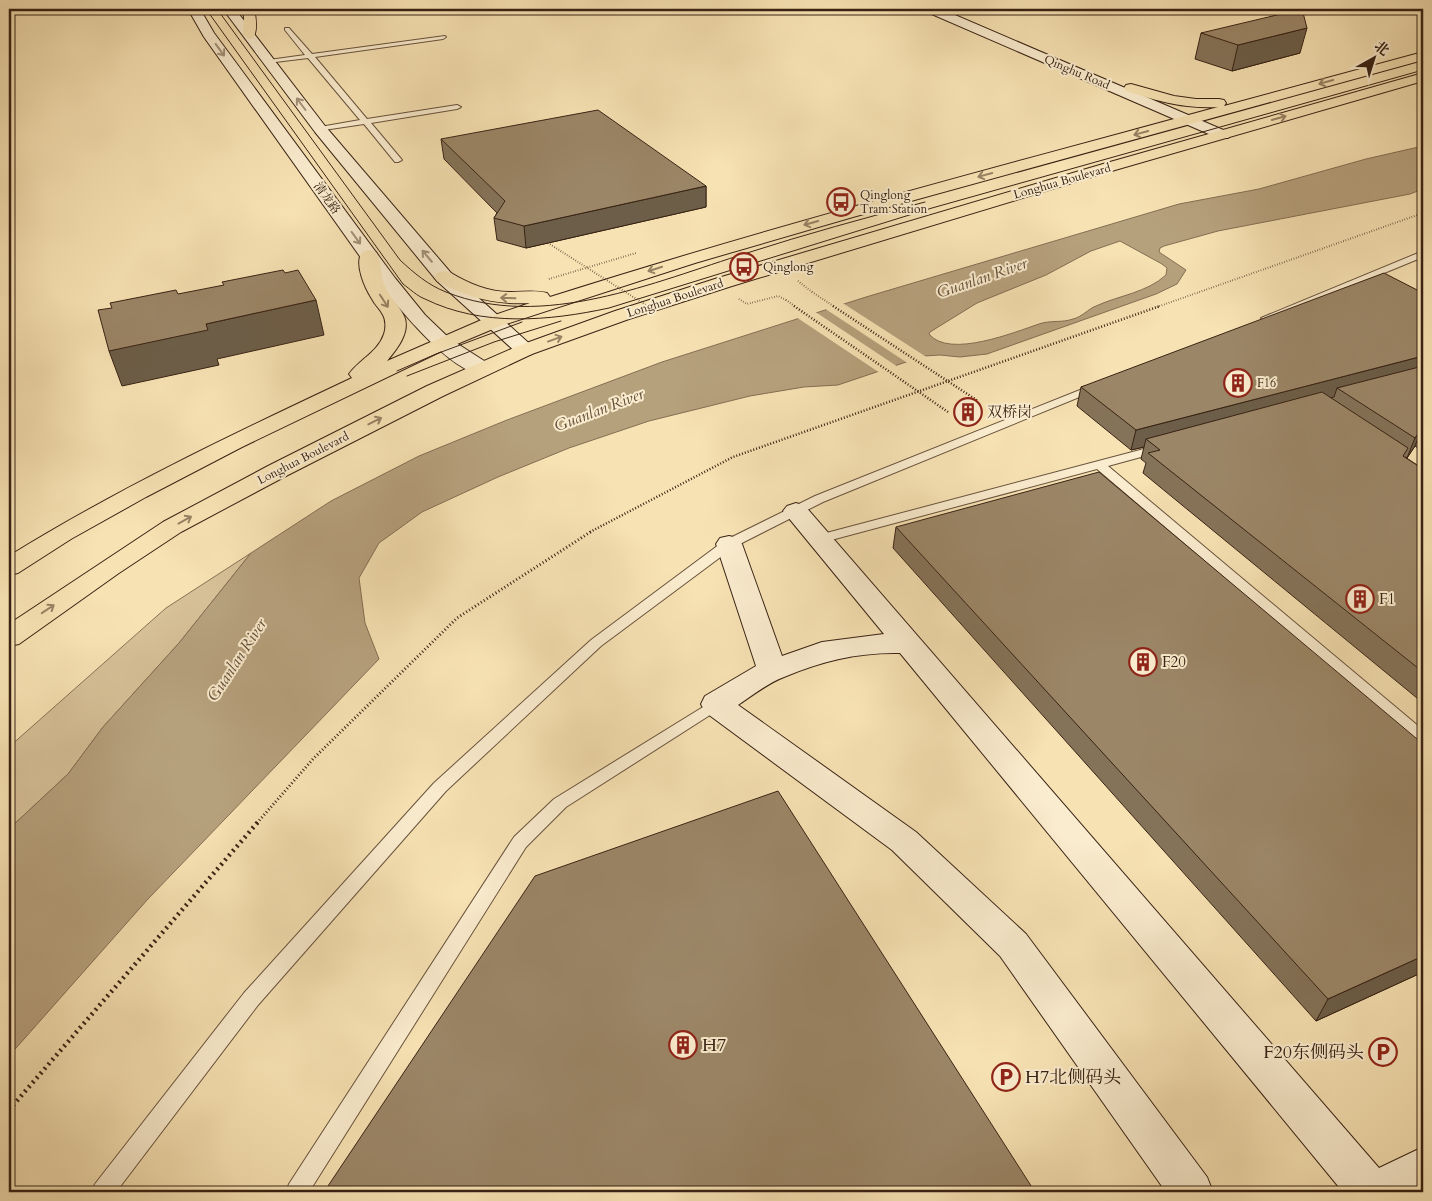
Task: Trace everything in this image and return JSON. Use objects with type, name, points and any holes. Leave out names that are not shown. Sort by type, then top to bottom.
[{"type":"main road","points":[[248,9],[250,17],[249,35]]},
{"type":"main road","name":"Longhua Boulevard","points":[[9,567],[62,534],[137,492],[234,442],[443,343],[493,322],[688,259],[847,213],[1423,56]]},
{"type":"main road","name":"Longhua Boulevard","points":[[9,637],[110,567],[172,527],[294,462],[481,369],[525,350],[622,315],[725,282],[1423,77]]},
{"type":"main road","points":[[1131,88],[1161,98],[1198,104],[1267,98]]},
{"type":"main road","points":[[324,399],[376,361],[390,344],[394,333],[395,317],[370,276],[369,256]]},
{"type":"main road","points":[[444,276],[473,292],[506,299],[560,294],[608,285]]},
{"type":"street","name":"清龙路","points":[[194,9],[208,34],[369,256],[418,319],[443,343],[481,369]]},
{"type":"street","points":[[229,9],[320,129],[444,276],[525,350]]},
{"type":"street","name":"Qinghu Road","points":[[931,9],[1228,133]]},
{"type":"street","name":"Qinghu Road","points":[[946,9],[1131,88],[1193,119]]},
{"type":"street","points":[[796,511],[1371,1192]]},
{"type":"street","points":[[729,544],[772,670]]},
{"type":"street","points":[[908,644],[877,642],[822,652],[772,670],[716,704],[904,841],[1013,945],[1192,1192]]},
{"type":"street","points":[[1377,1192],[1423,1168]]},
{"type":"lane","points":[[288,29],[398,160]]},
{"type":"lane","points":[[269,62],[443,37]]},
{"type":"lane","points":[[320,129],[457,107]]},
{"type":"lane","points":[[1249,324],[1423,254]]},
{"type":"lane","points":[[103,1192],[251,999],[440,787],[596,643],[729,544],[819,499],[1112,380]]},
{"type":"lane","points":[[820,539],[1175,444]]},
{"type":"lane","points":[[1098,465],[1423,738]]},
{"type":"lane","points":[[298,1192],[520,842],[560,803],[716,704]]},
{"type":"path","points":[[548,243],[650,308]]},
{"type":"path","points":[[542,280],[641,252]]},
{"type":"path","points":[[806,278],[797,281],[978,401]]},
{"type":"path","points":[[735,296],[747,304],[778,296],[786,300],[948,412]]},
{"type":"shaded area","points":[[251,553],[179,643],[103,727],[68,774],[9,829],[9,747],[166,608]]},
{"type":"water","name":"Guanlan River","points":[[1423,146],[1423,189],[1410,194],[1218,231],[1164,246],[1160,248],[1159,252],[1186,270],[1177,284],[1156,294],[987,354],[960,357],[924,356],[838,385],[804,387],[750,396],[649,421],[569,448],[498,477],[422,512],[379,543],[359,578],[365,623],[379,659],[148,899],[9,1056],[9,829],[68,774],[103,727],[179,643],[251,553],[331,501],[419,456],[507,420],[662,362],[866,297],[1179,204],[1259,189],[1366,159]],"holes":[[[1120,241],[1167,268],[1166,275],[1150,286],[1105,302],[1073,319],[1043,323],[999,337],[966,344],[951,344],[938,341],[929,334],[977,303],[1046,275],[1091,251]]]},
{"type":"pier","points":[[841,302],[928,358],[909,364],[824,308]]},
{"type":"pier","points":[[814,311],[898,367],[880,373],[796,317]]},
{"type":"building","points":[[1302,9],[1307,28],[1238,45],[1201,33]]},
{"type":"building","points":[[598,110],[706,186],[524,226],[494,218],[505,201],[441,139]]},
{"type":"building","points":[[283,270],[285,273],[298,270],[316,300],[206,324],[208,330],[109,351],[98,310],[112,308],[110,303],[176,290],[178,294],[224,285],[222,282]]},
{"type":"building","name":"F16","points":[[1384,273],[1423,293],[1423,356],[1136,430],[1081,387]]},
{"type":"building","points":[[1423,366],[1423,426],[1415,438],[1337,388]]},
{"type":"building","name":"F1","points":[[1322,392],[1408,448],[1403,456],[1423,469],[1423,672],[1148,453],[1160,450],[1146,439]]},
{"type":"building","name":"F20","points":[[1099,472],[1423,744],[1423,956],[1328,999],[896,527]]},
{"type":"building","name":"H7","points":[[778,791],[1035,1192],[324,1192],[535,876]]},
{"type":"tram line","points":[[206,9],[403,284],[422,298],[447,308],[492,318],[516,319],[563,316],[609,308],[932,208],[1423,70]]},
{"type":"tram line","points":[[217,9],[400,260],[433,286],[483,303],[521,306],[559,304],[598,298],[674,277],[813,233],[925,202]]},
{"type":"tram line","points":[[407,376],[494,342],[561,321]]},
{"type":"tram line","points":[[397,371],[436,354],[522,322]]},
{"type":"place","name":"Qinglong Tram Station","points":[[841,202]]},
{"type":"place","name":"Qinglong","points":[[744,267]]},
{"type":"place","name":"F16","points":[[1238,383]]},
{"type":"place","name":"双桥岗","points":[[968,412]]},
{"type":"place","name":"F1","points":[[1360,599]]},
{"type":"place","name":"F20","points":[[1143,662]]},
{"type":"place","name":"H7","points":[[683,1045]]},
{"type":"place","name":"F20东侧码头","points":[[1383,1052]]},
{"type":"place","name":"H7北侧码头","points":[[1006,1077]]}]
